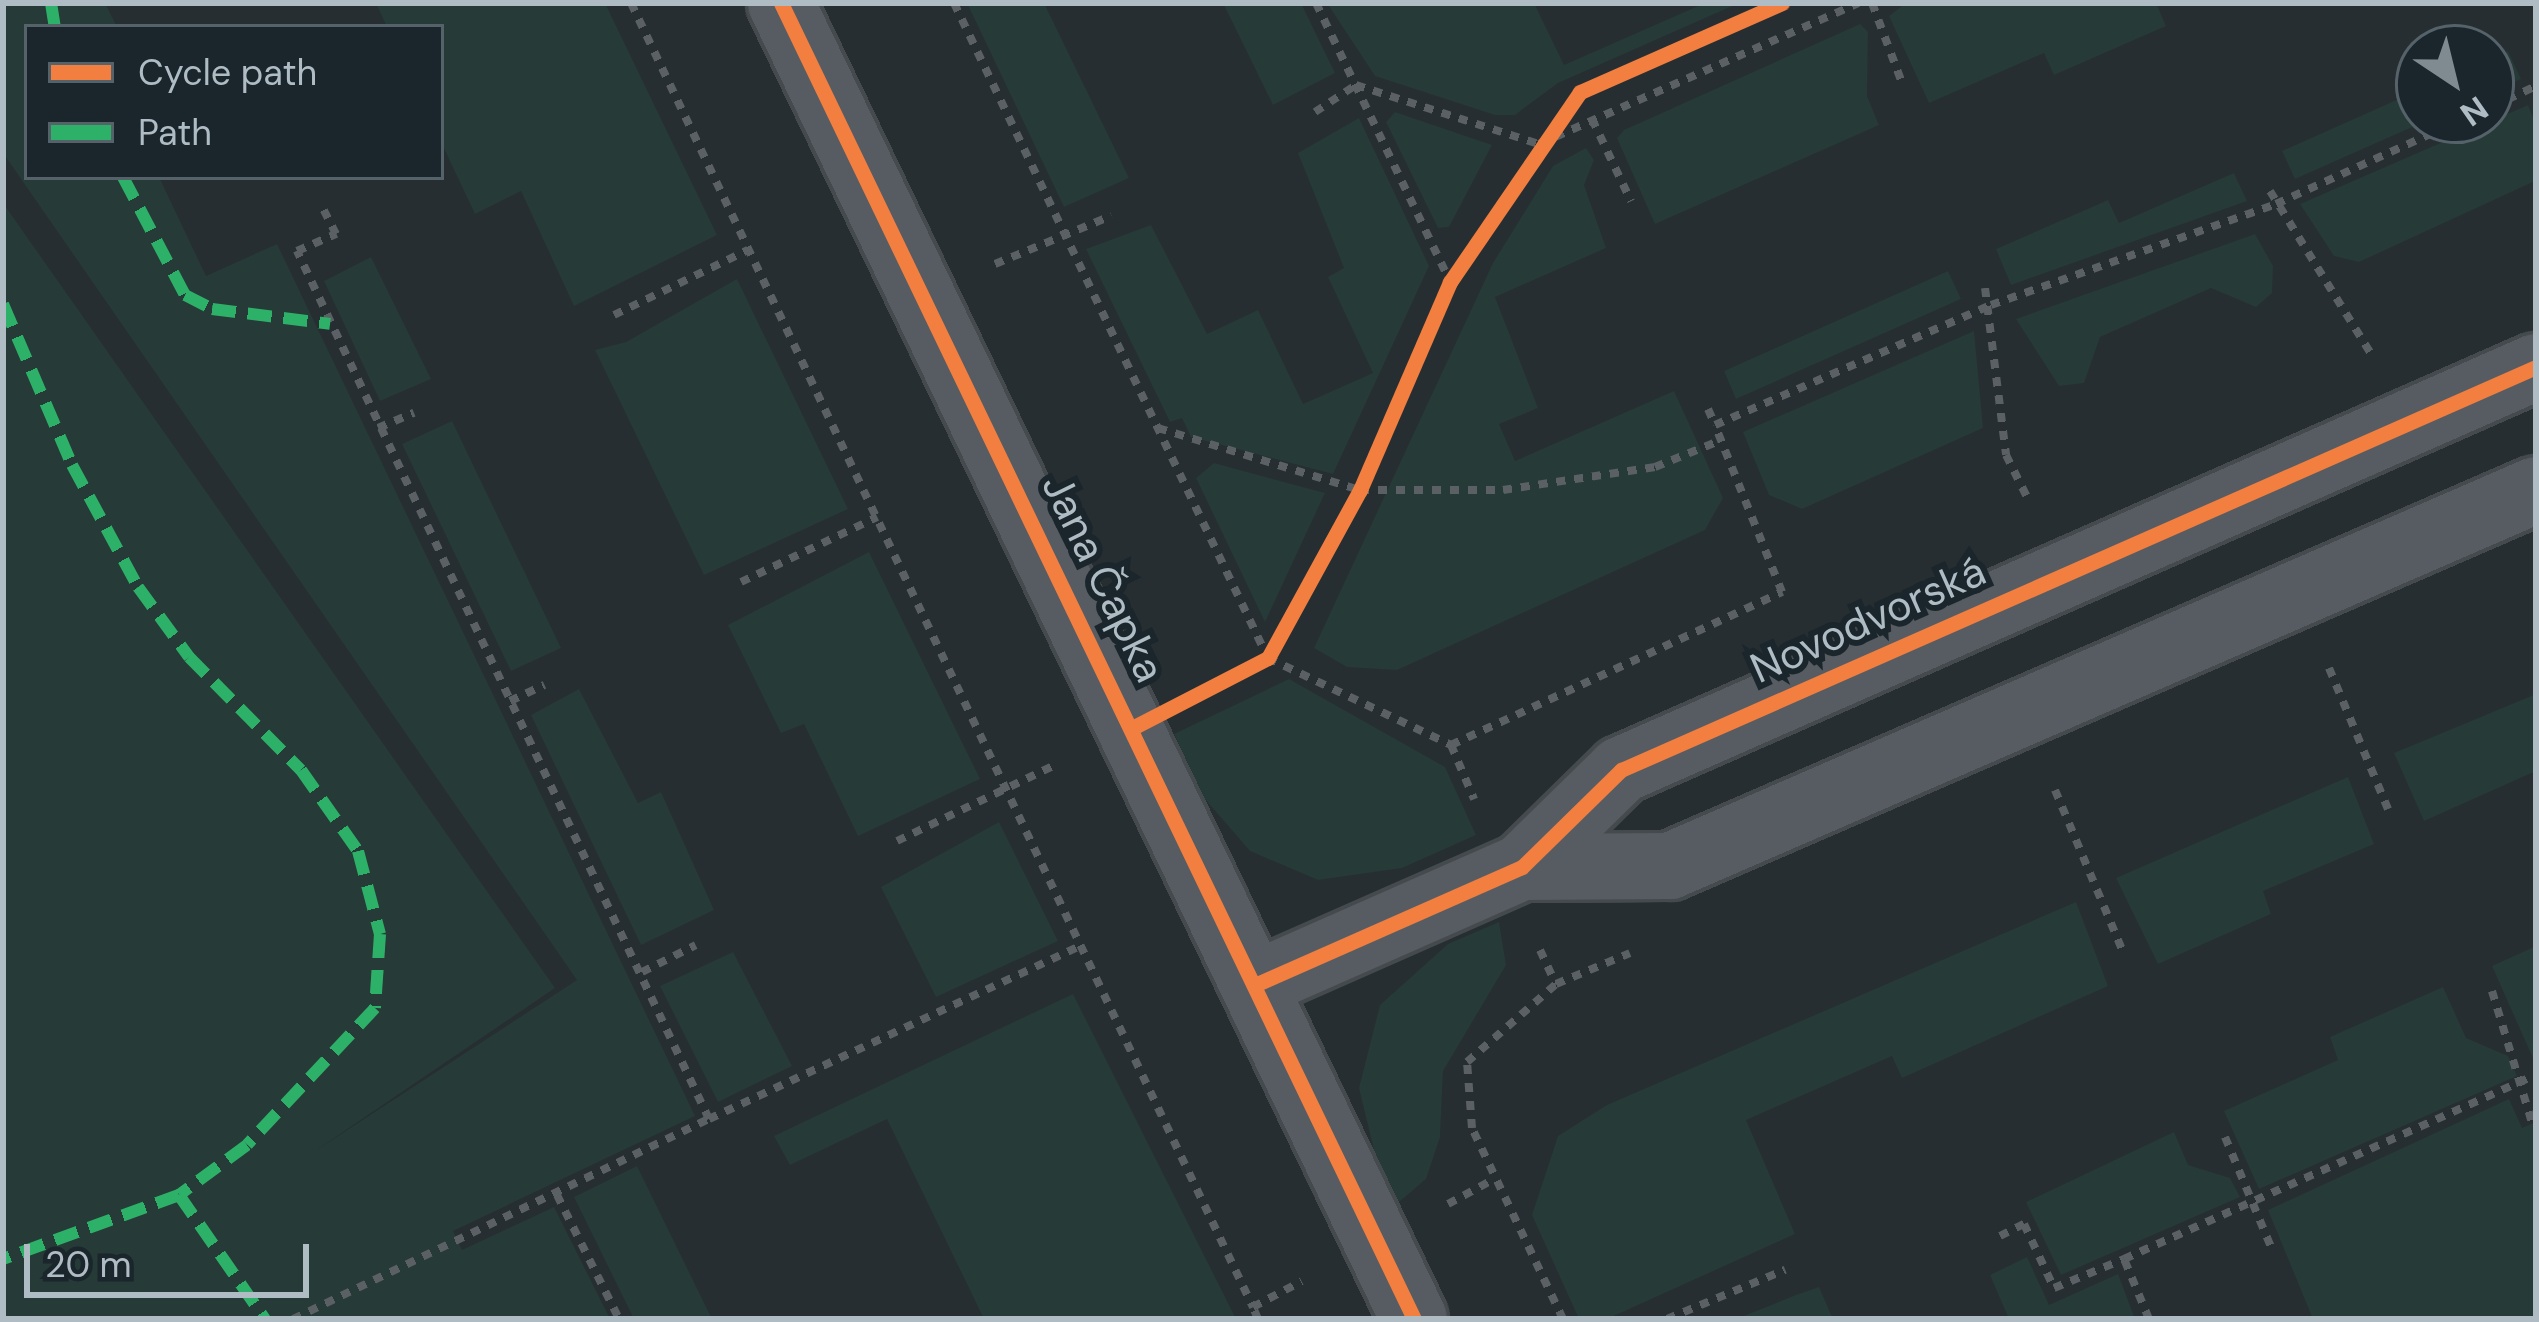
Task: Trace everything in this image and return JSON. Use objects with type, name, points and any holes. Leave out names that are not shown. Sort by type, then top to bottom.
[{"type":"street","name":"Jana Čapka","points":[[781,3],[1136,726],[1414,1319]]},
{"type":"street","name":"Novodvorská","points":[[1259,983],[1522,867],[1621,770],[2536,368]]},
{"type":"street","name":"Novodvorská","points":[[1522,867],[1670,866],[2536,490]]},
{"type":"path","points":[[631,3],[1252,1307]]},
{"type":"path","points":[[954,3],[1268,658],[1451,745],[1782,592],[1708,409]]},
{"type":"path","points":[[1316,3],[1450,282]]},
{"type":"path","points":[[1356,85],[1539,145],[1858,3]]},
{"type":"path","points":[[1872,3],[1901,80]]},
{"type":"path","points":[[1315,112],[1356,85]]},
{"type":"path","points":[[1526,164],[1566,110]]},
{"type":"path","points":[[1592,119],[1631,201]]},
{"type":"path","points":[[1715,425],[1991,305],[2276,204],[2408,144]]},
{"type":"path","points":[[2270,191],[2359,324],[2402,428]]},
{"type":"path","points":[[321,204],[336,234],[297,251],[709,1120]]},
{"type":"path","points":[[925,292],[1111,217]]},
{"type":"path","points":[[614,315],[748,250]]},
{"type":"path","points":[[1441,303],[1462,262]]},
{"type":"path","points":[[1985,288],[1991,305],[2006,455],[2064,572]]},
{"type":"path","points":[[378,428],[414,413]]},
{"type":"path","points":[[1157,428],[1360,490],[1503,490],[1654,467],[1721,440]]},
{"type":"path","points":[[1348,511],[1369,469]]},
{"type":"path","points":[[741,581],[877,518]]},
{"type":"path","points":[[1250,668],[1268,658],[1280,637]]},
{"type":"path","points":[[2324,655],[2388,809]]},
{"type":"path","points":[[510,701],[544,685]]},
{"type":"path","points":[[897,842],[1136,726]]},
{"type":"path","points":[[2050,777],[2123,952]]},
{"type":"path","points":[[642,971],[696,945]]},
{"type":"path","points":[[293,1319],[1080,946]]},
{"type":"path","points":[[1563,1319],[1472,1128],[1467,1062],[1556,984],[1642,948]]},
{"type":"path","points":[[2492,991],[2525,1080],[2533,1123]]},
{"type":"path","points":[[2000,1235],[2024,1224],[2054,1288],[2536,1075]]},
{"type":"path","points":[[2225,1137],[2271,1246]]},
{"type":"path","points":[[557,1195],[619,1319]]},
{"type":"path","points":[[2124,1259],[2149,1319]]},
{"type":"path","points":[[1667,1319],[1785,1270]]},
{"type":"green space","points":[[3,3],[105,3],[116,24],[24,24],[24,180],[160,180],[206,276],[277,244],[695,1116],[453,1231],[462,1250],[554,1207],[610,1319],[3,1319],[3,203],[555,988],[315,1151],[577,980],[3,153]]},
{"type":"green space","points":[[376,3],[605,3],[717,235],[574,306],[521,191],[475,214],[444,148],[444,24],[386,24]]},
{"type":"green space","points":[[967,3],[1044,3],[1129,178],[1064,207]]},
{"type":"green space","points":[[1223,3],[1301,3],[1335,73],[1273,105]]},
{"type":"green space","points":[[1327,3],[1534,3],[1564,65],[1705,3],[1739,3],[1558,83],[1515,115],[1495,115],[1375,76]]},
{"type":"green space","points":[[1906,3],[2156,3],[2166,26],[2054,75],[2044,53],[1929,103],[1889,16]]},
{"type":"green space","points":[[1860,24],[1868,32],[1867,96],[1879,125],[1655,224],[1617,138],[1624,130]]},
{"type":"green space","points":[[2395,101],[2395,135],[2295,179],[2282,151]]},
{"type":"green space","points":[[2528,105],[2536,125],[2535,181],[2359,262],[2334,256],[2300,204],[2438,144],[2515,144],[2515,111]]},
{"type":"green space","points":[[1395,112],[1492,145],[1449,227],[1438,228],[1386,122]]},
{"type":"green space","points":[[1359,118],[1429,266],[1333,474],[1191,437],[1182,418],[1170,422],[1086,249],[1151,225],[1207,334],[1258,310],[1303,404],[1373,373],[1328,277],[1344,268],[1298,153]]},
{"type":"green space","points":[[1586,148],[1594,160],[1584,185],[1606,248],[1495,297],[1538,408],[1499,424],[1515,461],[1674,391],[1723,498],[1705,530],[1397,670],[1347,667],[1314,648],[1493,263],[1553,166]]},
{"type":"green space","points":[[2234,173],[2247,201],[2011,285],[1996,249],[2108,200],[2119,223]]},
{"type":"green space","points":[[2255,234],[2273,266],[2272,293],[2256,307],[2211,288],[2100,337],[2084,383],[2059,386],[2016,319]]},
{"type":"green space","points":[[371,257],[431,379],[380,401],[324,281]]},
{"type":"green space","points":[[1948,271],[1961,299],[1736,399],[1724,371]]},
{"type":"green space","points":[[737,279],[848,509],[704,575],[595,350],[626,342]]},
{"type":"green space","points":[[1974,331],[1983,428],[1802,509],[1769,495],[1743,432]]},
{"type":"green space","points":[[452,421],[561,648],[511,671],[402,444]]},
{"type":"green space","points":[[1214,463],[1325,493],[1265,622],[1196,478]]},
{"type":"green space","points":[[869,552],[980,779],[858,836],[804,724],[781,733],[728,625]]},
{"type":"green space","points":[[1289,679],[1445,767],[1476,835],[1402,868],[1318,880],[1250,851],[1204,798],[1174,734]]},
{"type":"green space","points":[[579,689],[638,803],[661,792],[714,910],[641,945],[531,715]]},
{"type":"green space","points":[[2536,694],[2536,771],[2424,821],[2394,753]]},
{"type":"green space","points":[[2348,777],[2374,844],[2263,891],[2271,914],[2158,964],[2116,878]]},
{"type":"green space","points":[[999,822],[1058,941],[936,997],[881,887]]},
{"type":"green space","points":[[2076,902],[2108,986],[1902,1078],[1892,1056],[1746,1120],[1795,1234],[1607,1319],[1579,1319],[1532,1215],[1558,1136],[1607,1105]]},
{"type":"green space","points":[[1499,922],[1506,965],[1443,1071],[1440,1137],[1426,1179],[1399,1202],[1375,1154],[1359,1088],[1380,1005],[1448,944]]},
{"type":"green space","points":[[2536,946],[2536,1065],[2492,966]]},
{"type":"green space","points":[[733,952],[792,1066],[718,1102],[660,986]]},
{"type":"green space","points":[[2443,987],[2466,1038],[2508,1056],[2517,1076],[2259,1189],[2224,1111],[2338,1060],[2330,1037]]},
{"type":"green space","points":[[1073,994],[1236,1319],[984,1319],[887,1119],[790,1165],[774,1136]]},
{"type":"green space","points":[[2509,1099],[2522,1128],[2536,1122],[2536,1319],[2313,1319],[2268,1210]]},
{"type":"green space","points":[[2174,1132],[2188,1165],[2230,1178],[2240,1197],[2061,1275],[2026,1202]]},
{"type":"green space","points":[[637,1166],[711,1317],[707,1319],[634,1319],[574,1197]]},
{"type":"green space","points":[[2027,1257],[2049,1305],[2118,1274],[2135,1319],[2009,1319],[1990,1275]]},
{"type":"green space","points":[[1819,1287],[1833,1319],[1736,1319],[1796,1295]]},
{"type":"marked path","points":[[51,3],[54,24]]},
{"type":"marked path","points":[[125,180],[185,295],[212,309],[330,324]]},
{"type":"marked path","points":[[3,304],[72,465],[138,587],[189,657],[301,770],[358,851],[380,934],[375,1008],[247,1145],[179,1195],[3,1259]]},
{"type":"marked path","points":[[179,1195],[265,1319]]},
{"type":"cycle path","points":[[781,3],[1414,1319]]},
{"type":"cycle path","points":[[1136,726],[1268,658],[1360,490],[1450,282],[1580,92],[1782,3]]},
{"type":"cycle path","points":[[1259,983],[1522,867],[1621,770],[2536,367]]}]
